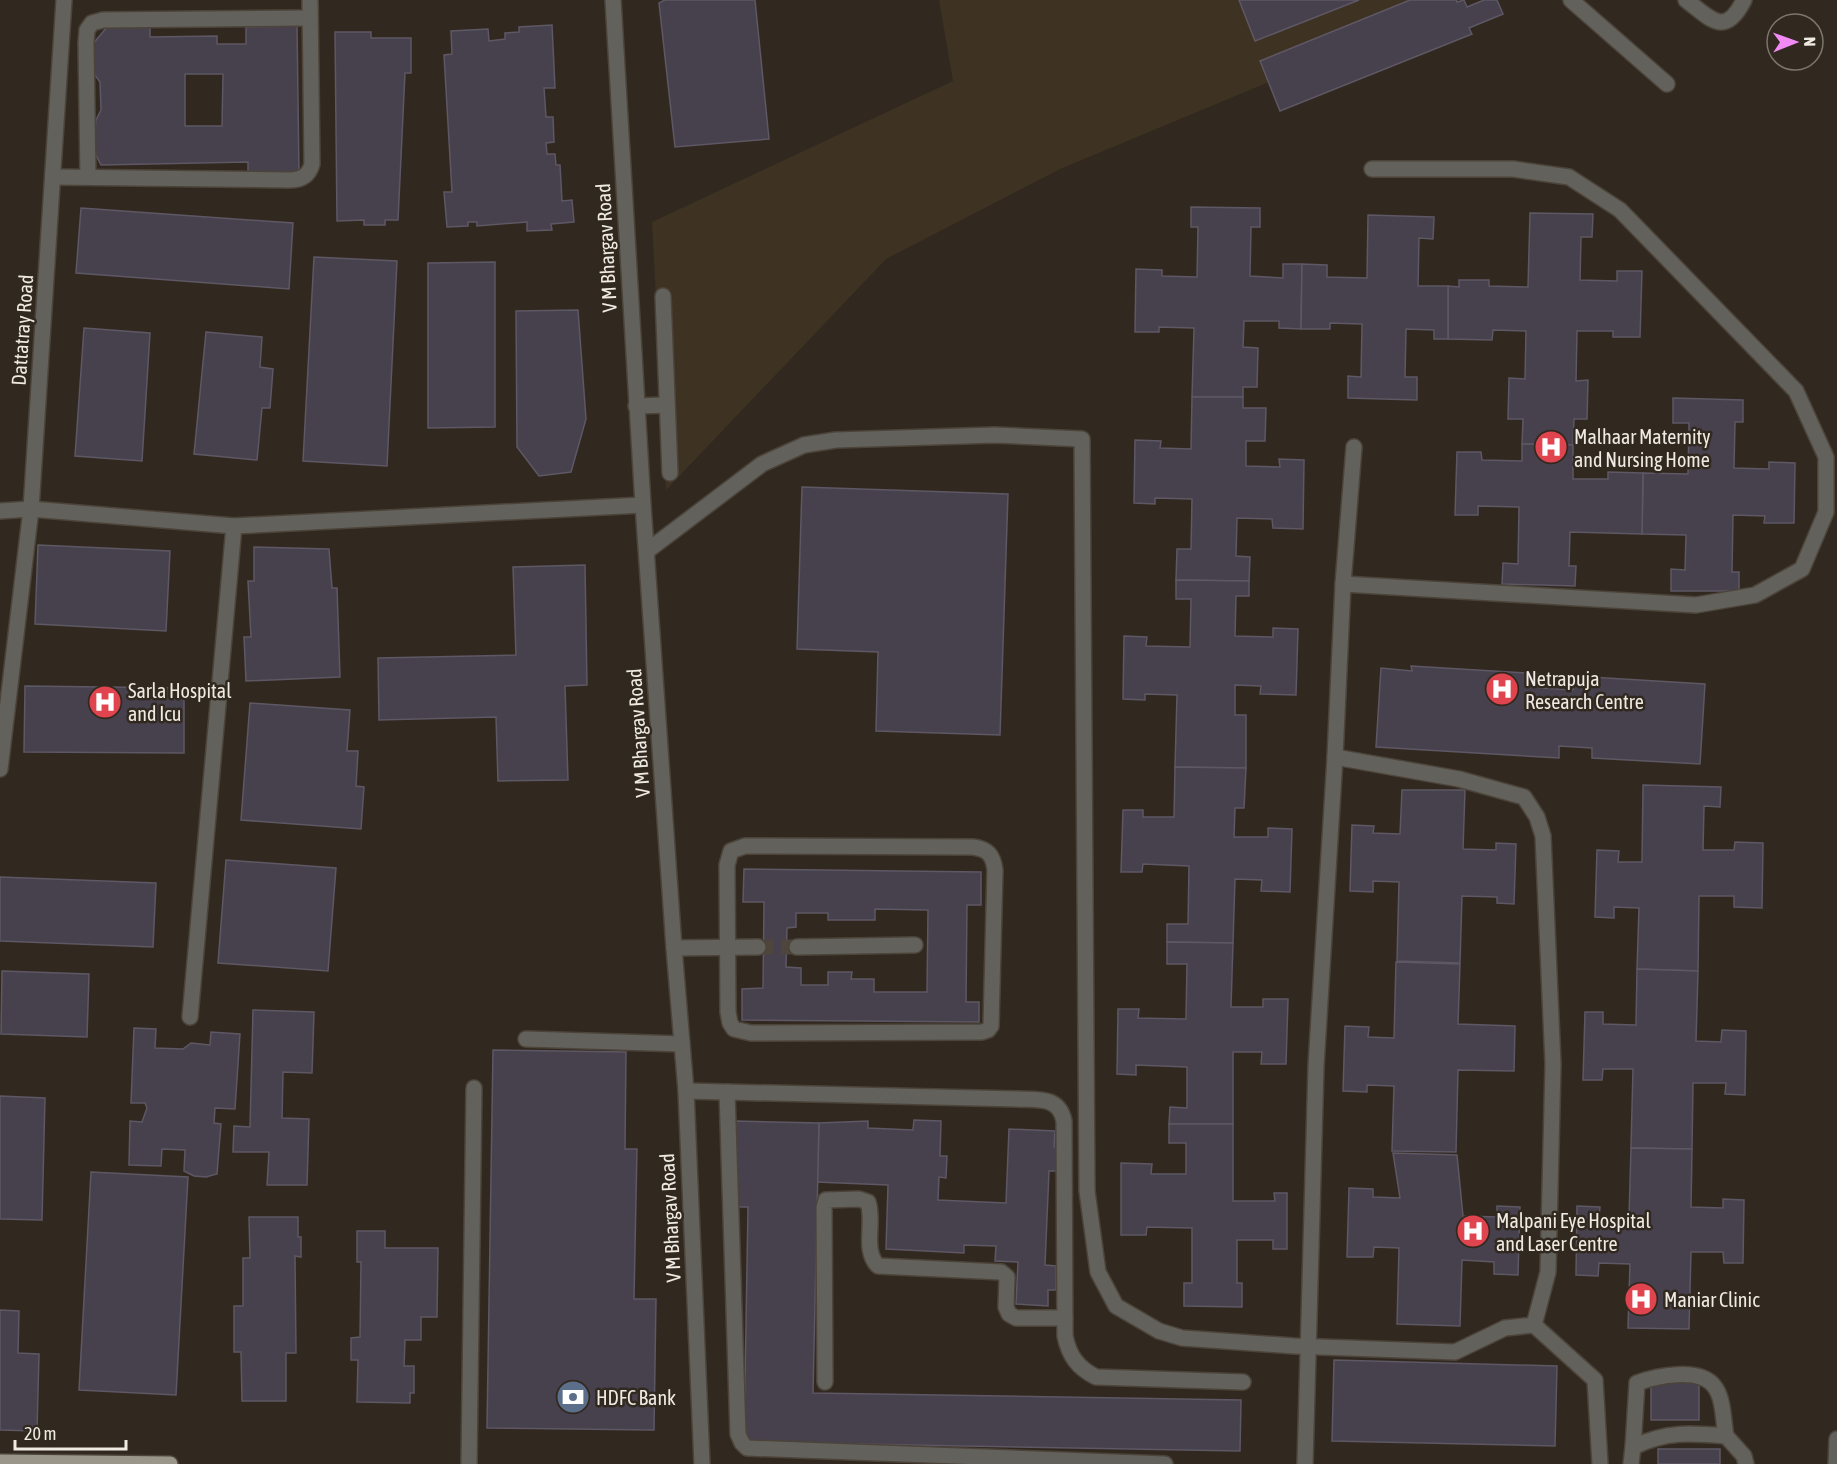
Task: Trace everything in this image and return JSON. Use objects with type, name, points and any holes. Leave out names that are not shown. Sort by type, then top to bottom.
[{"type":"main road","points":[[0,1462],[170,1464]]},
{"type":"street","name":"Dattatray Road","points":[[0,769],[31,509],[64,0]]},
{"type":"street","points":[[52,177],[297,180],[305,176],[312,164],[310,0]]},
{"type":"street","name":"V M Bhargav Road","points":[[612,0],[636,406],[686,1091],[702,1464]]},
{"type":"street","points":[[1571,0],[1667,84]]},
{"type":"street","points":[[1686,0],[1713,20],[1723,22],[1732,19],[1744,0]]},
{"type":"street","points":[[88,177],[86,43],[87,30],[92,23],[103,20],[310,18]]},
{"type":"street","points":[[1343,584],[1696,605],[1755,595],[1802,569],[1826,512],[1826,457],[1796,391],[1620,210],[1569,177],[1513,169],[1372,169]]},
{"type":"street","points":[[663,296],[670,473]]},
{"type":"street","points":[[636,406],[667,405]]},
{"type":"street","points":[[647,551],[762,464],[804,445],[836,440],[994,435],[1082,439],[1087,1191],[1098,1272],[1116,1306],[1160,1330],[1182,1338],[1455,1352],[1505,1328],[1533,1324]]},
{"type":"street","points":[[1305,1464],[1316,1066],[1343,584],[1354,447]]},
{"type":"street","points":[[0,511],[31,509],[234,526],[643,506]]},
{"type":"street","points":[[190,1017],[234,526]]},
{"type":"street","points":[[1335,757],[1459,779],[1524,797],[1537,817],[1543,836],[1553,1064],[1548,1272],[1533,1324]]},
{"type":"street","points":[[745,846],[973,847],[983,849],[993,860],[991,1026],[982,1032],[741,1032],[734,1029],[730,1023],[728,1012],[727,947],[727,865],[732,851],[738,848],[745,846]]},
{"type":"street","points":[[797,947],[915,945]]},
{"type":"street","points":[[674,948],[758,947]]},
{"type":"street","points":[[526,1039],[682,1044]]},
{"type":"street","points":[[469,1464],[474,1088]]},
{"type":"street","points":[[686,1091],[1017,1099],[1056,1104],[1062,1112],[1064,1121],[1065,1318],[1068,1349],[1076,1363],[1084,1371],[1096,1377],[1243,1382]]},
{"type":"street","points":[[727,1092],[738,1434],[742,1443],[755,1457],[1165,1464]]},
{"type":"street","points":[[825,1383],[824,1207],[826,1200],[859,1199],[868,1202],[870,1251],[872,1260],[878,1266],[1000,1272],[1007,1277],[1006,1308],[1009,1314],[1016,1318],[1065,1318]]},
{"type":"street","points":[[1533,1324],[1595,1380],[1600,1464]]},
{"type":"street","points":[[1631,1464],[1637,1383],[1657,1376],[1698,1376],[1713,1385],[1720,1402],[1726,1436],[1744,1456],[1746,1464]]},
{"type":"street","points":[[1633,1447],[1652,1438],[1687,1432],[1726,1436]]},
{"type":"street","points":[[1836,1464],[1837,1439]]},
{"type":"shaded area","points":[[939,0],[1457,0],[1459,3],[1060,169],[886,259],[666,490],[652,222],[953,81]]},
{"type":"building","points":[[665,0],[755,0],[769,139],[675,147],[659,3]]},
{"type":"building","points":[[1239,0],[1359,0],[1255,41]]},
{"type":"building","points":[[1410,0],[1456,0],[1457,2],[1464,0],[1467,7],[1484,0],[1497,0],[1503,14],[1469,28],[1472,34],[1280,111],[1260,61]]},
{"type":"building","points":[[552,25],[555,88],[544,88],[546,117],[553,117],[554,142],[546,143],[547,154],[555,154],[556,165],[560,165],[562,201],[572,200],[574,222],[551,224],[552,230],[527,231],[527,222],[477,226],[477,222],[468,222],[468,226],[447,227],[444,192],[452,192],[444,55],[452,54],[451,31],[488,29],[489,41],[505,39],[505,33],[519,32],[519,27]]},
{"type":"building","points":[[150,26],[150,37],[217,36],[217,44],[246,44],[246,27],[297,26],[299,172],[248,173],[248,162],[101,165],[93,149],[96,120],[101,110],[100,82],[92,71],[92,45],[107,27]],"holes":[[[185,74],[223,74],[222,126],[185,126]]]},
{"type":"building","points":[[335,32],[371,32],[371,38],[411,38],[411,73],[405,73],[398,220],[385,220],[385,225],[364,225],[364,220],[337,221]]},
{"type":"building","points":[[1191,207],[1260,208],[1260,227],[1251,227],[1250,276],[1283,278],[1283,264],[1302,264],[1301,329],[1279,328],[1279,321],[1244,321],[1243,347],[1258,348],[1257,387],[1243,387],[1243,397],[1192,397],[1194,328],[1159,327],[1159,332],[1135,332],[1136,269],[1162,270],[1162,276],[1197,277],[1198,227],[1191,227]]},
{"type":"building","points":[[81,208],[293,223],[289,289],[76,273]]},
{"type":"building","points":[[1530,213],[1593,214],[1592,237],[1581,237],[1580,280],[1617,281],[1617,271],[1642,271],[1640,337],[1613,337],[1613,331],[1577,331],[1576,381],[1588,380],[1587,419],[1574,419],[1573,445],[1522,444],[1523,419],[1508,419],[1509,378],[1525,379],[1526,331],[1493,330],[1492,340],[1448,339],[1448,286],[1459,287],[1459,280],[1489,280],[1489,286],[1528,287]]},
{"type":"building","points":[[1368,215],[1434,217],[1433,239],[1419,238],[1418,286],[1448,286],[1448,339],[1434,339],[1434,330],[1406,329],[1405,377],[1417,377],[1417,400],[1348,398],[1348,376],[1361,377],[1362,324],[1330,323],[1330,329],[1301,329],[1302,264],[1327,265],[1327,277],[1367,278]]},
{"type":"building","points":[[314,257],[397,261],[387,466],[303,461]]},
{"type":"building","points":[[495,262],[495,427],[428,428],[428,263]]},
{"type":"building","points":[[578,310],[586,419],[571,472],[539,476],[517,447],[516,311]]},
{"type":"building","points":[[84,328],[150,333],[142,461],[75,456]]},
{"type":"building","points":[[206,332],[262,337],[260,367],[273,369],[270,408],[262,408],[257,460],[194,454]]},
{"type":"building","points":[[1192,397],[1243,397],[1243,408],[1266,408],[1265,441],[1246,441],[1246,466],[1280,467],[1279,459],[1304,460],[1303,529],[1273,528],[1272,519],[1237,518],[1236,556],[1250,557],[1249,581],[1176,580],[1177,549],[1191,549],[1192,499],[1155,498],[1155,504],[1134,503],[1135,440],[1161,441],[1160,448],[1191,449]]},
{"type":"building","points":[[1673,398],[1743,400],[1743,422],[1735,422],[1734,468],[1769,469],[1769,462],[1795,463],[1794,523],[1764,523],[1765,516],[1733,515],[1732,572],[1739,572],[1739,591],[1671,591],[1671,569],[1685,570],[1686,535],[1642,534],[1643,473],[1688,474],[1689,423],[1673,423]]},
{"type":"building","points":[[1522,444],[1573,445],[1573,479],[1608,479],[1608,472],[1643,473],[1642,534],[1570,532],[1569,566],[1576,566],[1575,586],[1502,584],[1503,563],[1518,564],[1519,507],[1478,506],[1478,515],[1455,515],[1457,452],[1481,452],[1482,460],[1522,461]]},
{"type":"building","points":[[802,487],[1008,494],[1000,735],[876,731],[878,652],[797,649]]},
{"type":"building","points":[[38,545],[170,551],[166,631],[35,624]]},
{"type":"building","points":[[254,547],[329,549],[332,588],[337,588],[340,677],[246,681],[244,637],[251,637],[248,581],[254,581]]},
{"type":"building","points":[[585,565],[587,685],[565,686],[568,780],[498,781],[496,717],[379,720],[378,658],[516,655],[513,567]]},
{"type":"building","points":[[1176,580],[1249,581],[1249,596],[1236,596],[1235,636],[1273,637],[1273,628],[1298,629],[1296,695],[1260,694],[1261,686],[1235,685],[1235,715],[1246,715],[1246,768],[1175,767],[1177,695],[1145,694],[1145,700],[1123,699],[1124,636],[1147,637],[1146,646],[1190,647],[1191,599],[1176,599]]},
{"type":"building","points":[[1411,666],[1541,674],[1540,688],[1573,690],[1574,676],[1705,684],[1700,764],[1592,758],[1592,748],[1559,746],[1559,758],[1376,747],[1381,668],[1412,671]]},
{"type":"building","points":[[25,686],[184,688],[184,753],[24,752]]},
{"type":"building","points":[[250,703],[350,710],[347,751],[358,751],[356,786],[364,787],[361,829],[241,820]]},
{"type":"building","points":[[1175,767],[1246,768],[1244,808],[1235,808],[1234,837],[1268,837],[1268,828],[1292,829],[1290,892],[1261,891],[1262,880],[1235,879],[1233,943],[1167,942],[1167,924],[1188,924],[1189,866],[1143,864],[1142,872],[1121,872],[1123,810],[1143,810],[1143,817],[1174,817]]},
{"type":"building","points":[[1643,785],[1721,787],[1720,807],[1704,806],[1703,850],[1734,850],[1735,842],[1763,843],[1762,908],[1734,907],[1734,896],[1699,896],[1698,971],[1637,969],[1639,908],[1614,907],[1614,918],[1595,917],[1597,850],[1619,851],[1618,862],[1642,862]]},
{"type":"building","points":[[1402,790],[1465,790],[1463,849],[1496,850],[1496,843],[1516,844],[1514,904],[1497,903],[1497,897],[1462,896],[1460,963],[1397,961],[1399,882],[1373,881],[1373,892],[1350,891],[1352,825],[1374,826],[1373,833],[1400,834]]},
{"type":"building","points":[[226,860],[336,868],[328,971],[218,963]]},
{"type":"building","points":[[744,869],[981,872],[981,905],[967,905],[966,1002],[979,1002],[979,1022],[742,1020],[742,989],[763,988],[764,902],[743,902]],"holes":[[[875,909],[928,910],[927,992],[874,992],[874,979],[851,979],[852,972],[828,972],[828,985],[801,985],[801,968],[786,967],[787,928],[796,927],[796,913],[828,913],[828,920],[875,920]]]},
{"type":"building","points":[[0,877],[156,883],[153,947],[0,941]]},
{"type":"building","points":[[1167,942],[1233,943],[1231,1007],[1263,1007],[1263,999],[1288,999],[1286,1064],[1261,1064],[1262,1052],[1233,1052],[1233,1124],[1169,1124],[1170,1107],[1187,1108],[1187,1067],[1136,1065],[1136,1075],[1117,1074],[1118,1009],[1139,1009],[1138,1018],[1186,1019],[1187,964],[1167,964]]},
{"type":"building","points":[[1396,962],[1460,964],[1458,1024],[1515,1026],[1514,1071],[1458,1070],[1456,1152],[1392,1151],[1394,1086],[1367,1085],[1367,1092],[1343,1091],[1345,1026],[1369,1027],[1368,1037],[1394,1038]]},
{"type":"building","points":[[1637,969],[1698,971],[1696,1041],[1721,1042],[1722,1030],[1746,1031],[1745,1095],[1725,1094],[1726,1083],[1693,1083],[1692,1149],[1631,1148],[1633,1069],[1603,1069],[1602,1080],[1583,1080],[1585,1012],[1603,1012],[1603,1024],[1636,1025]]},
{"type":"building","points":[[2,971],[89,974],[87,1037],[1,1034]]},
{"type":"building","points":[[253,1010],[314,1012],[312,1073],[283,1072],[282,1118],[309,1119],[307,1185],[267,1185],[269,1152],[233,1152],[234,1126],[250,1127]]},
{"type":"building","points":[[134,1028],[156,1029],[155,1048],[183,1049],[191,1043],[210,1045],[211,1032],[240,1034],[235,1109],[215,1108],[214,1123],[221,1124],[217,1174],[206,1177],[194,1176],[184,1171],[185,1150],[162,1149],[161,1166],[129,1165],[130,1121],[142,1122],[147,1108],[145,1103],[131,1103]]},
{"type":"building","points":[[493,1050],[626,1052],[625,1149],[637,1149],[634,1299],[656,1299],[654,1430],[487,1428]]},
{"type":"building","points":[[0,1096],[45,1098],[42,1220],[0,1219]]},
{"type":"building","points":[[914,1120],[941,1121],[940,1156],[947,1156],[946,1178],[939,1177],[938,1200],[1006,1203],[1009,1129],[1055,1131],[1054,1147],[1059,1147],[1058,1171],[1049,1171],[1045,1265],[1056,1266],[1056,1290],[1048,1290],[1048,1306],[1016,1304],[1018,1262],[995,1261],[996,1246],[964,1245],[964,1253],[886,1249],[888,1185],[817,1182],[819,1123],[868,1121],[868,1128],[913,1130]]},
{"type":"building","points":[[736,1121],[819,1123],[813,1393],[1241,1400],[1240,1451],[744,1442],[748,1207],[734,1207]]},
{"type":"building","points":[[1169,1124],[1233,1124],[1233,1201],[1275,1201],[1274,1193],[1287,1193],[1287,1249],[1273,1249],[1273,1240],[1237,1240],[1237,1283],[1242,1283],[1242,1307],[1184,1306],[1184,1283],[1192,1283],[1192,1228],[1147,1227],[1146,1235],[1121,1235],[1121,1163],[1152,1164],[1151,1174],[1186,1174],[1186,1143],[1169,1143]]},
{"type":"building","points":[[1631,1148],[1692,1149],[1691,1207],[1723,1208],[1723,1199],[1744,1200],[1743,1263],[1724,1263],[1723,1252],[1691,1252],[1689,1329],[1628,1328],[1630,1264],[1599,1263],[1598,1276],[1576,1275],[1577,1206],[1600,1207],[1599,1217],[1629,1218]]},
{"type":"building","points":[[1393,1153],[1457,1155],[1463,1216],[1497,1217],[1497,1206],[1520,1207],[1518,1275],[1494,1274],[1494,1262],[1462,1260],[1460,1326],[1397,1324],[1399,1248],[1374,1247],[1373,1257],[1347,1257],[1349,1188],[1373,1189],[1373,1197],[1400,1198]]},
{"type":"building","points":[[91,1172],[188,1177],[176,1395],[79,1390]]},
{"type":"building","points":[[249,1217],[298,1217],[301,1257],[295,1256],[296,1353],[286,1353],[286,1401],[242,1401],[241,1352],[234,1352],[234,1306],[243,1306],[243,1258],[250,1258]]},
{"type":"building","points":[[357,1231],[385,1231],[385,1248],[438,1248],[437,1317],[421,1317],[421,1340],[405,1340],[404,1366],[414,1366],[414,1393],[410,1393],[410,1403],[357,1402],[358,1360],[351,1360],[351,1338],[360,1337],[361,1262],[357,1262]]},
{"type":"building","points":[[0,1310],[19,1311],[18,1353],[39,1354],[37,1431],[0,1430]]},
{"type":"building","points":[[1334,1360],[1557,1366],[1555,1446],[1332,1441]]},
{"type":"building","points":[[1651,1382],[1699,1382],[1699,1420],[1651,1420]]},
{"type":"building","points":[[1658,1449],[1720,1449],[1720,1464],[1658,1464]]},
{"type":"tunnel","points":[[758,947],[797,947]]},
{"type":"place","name":"Malhaar Maternity and Nursing Home","points":[[1551,447]]},
{"type":"place","name":"Netrapuja Research Centre","points":[[1502,689]]},
{"type":"place","name":"Sarla Hospital and Icu","points":[[105,702]]},
{"type":"place","name":"Malpani Eye Hospital and Laser Centre","points":[[1473,1231]]},
{"type":"place","name":"Maniar Clinic","points":[[1641,1299]]},
{"type":"place","name":"HDFC Bank","points":[[573,1397]]}]
